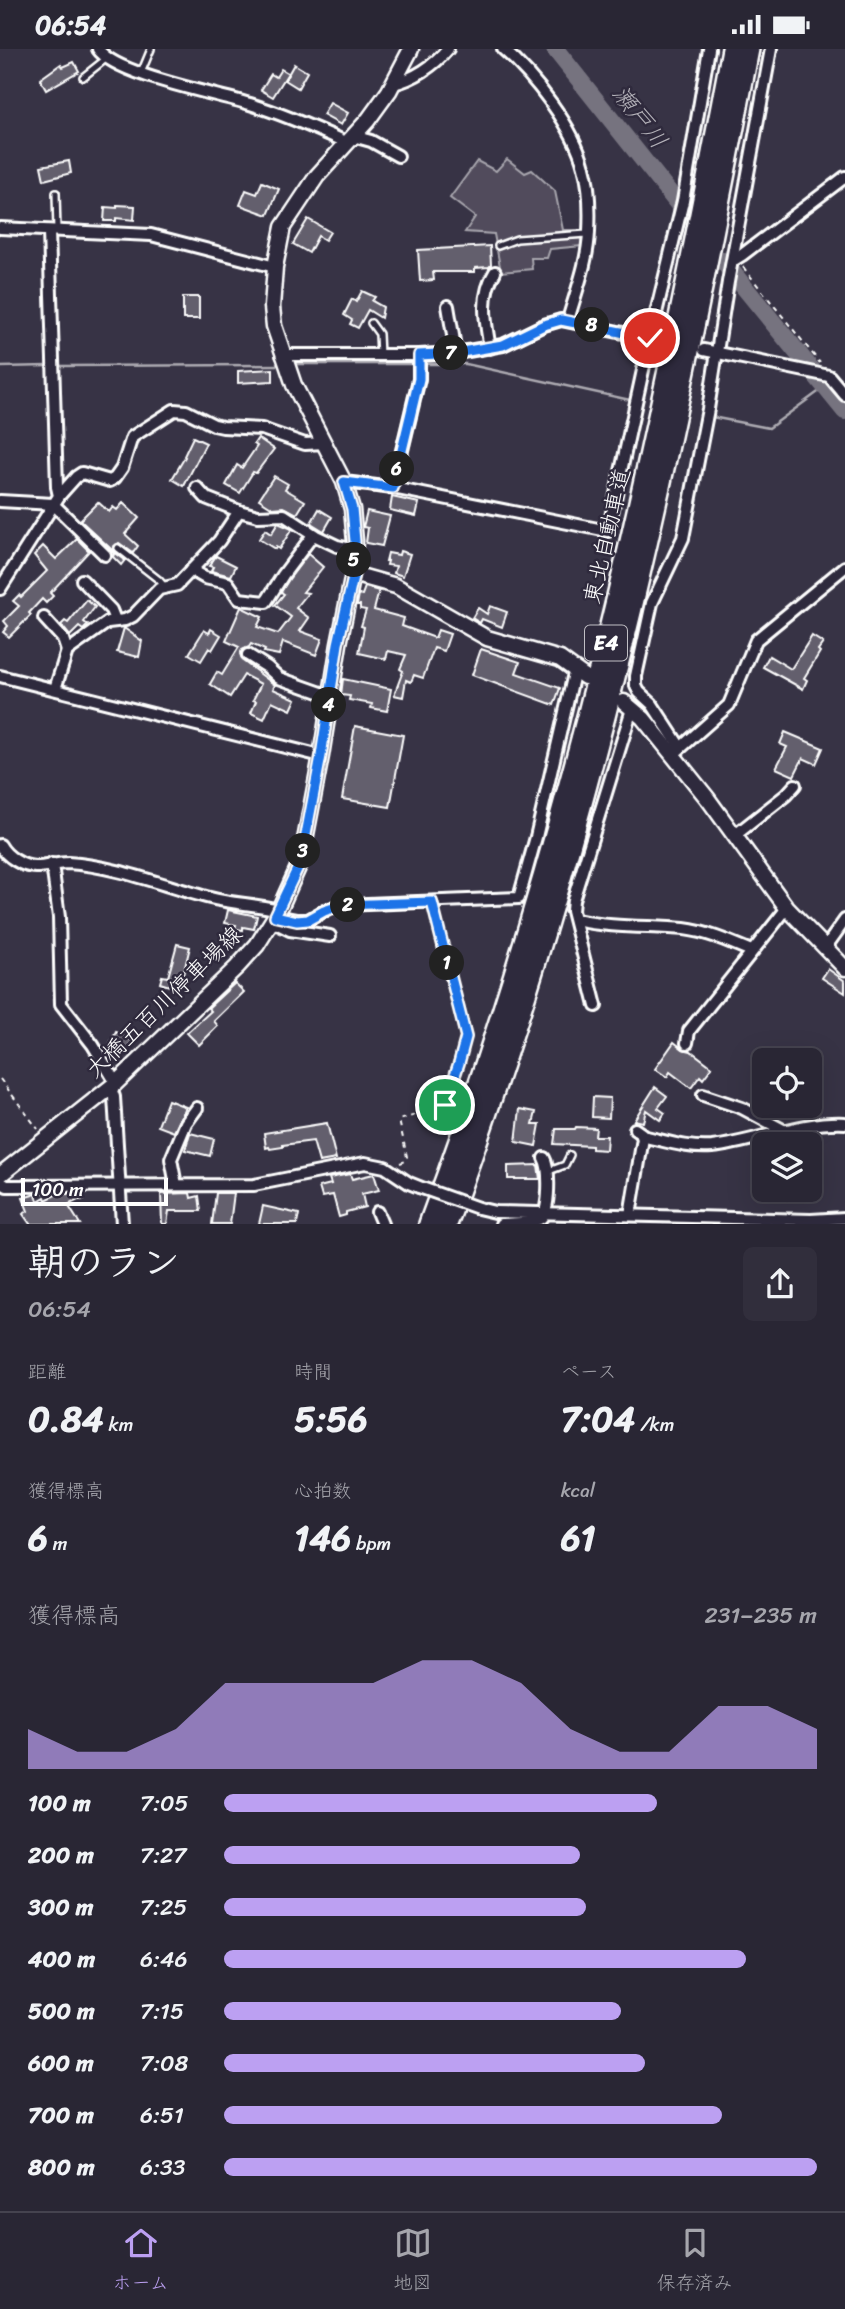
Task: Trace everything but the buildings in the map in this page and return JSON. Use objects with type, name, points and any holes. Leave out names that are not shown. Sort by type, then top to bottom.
[{"type":"highway","name":"東北自動車道","points":[[429,1224],[522,952],[588,717],[647,473],[732,49]]},
{"type":"highway","name":"東北自動車道","points":[[447,1224],[538,958],[572,844],[633,609],[695,328],[749,49]]},
{"type":"main road","name":"大橋五百川停車場線","points":[[0,1175],[113,1085],[237,967],[257,945],[276,916],[301,861],[354,573],[355,550],[352,509],[344,482],[285,361],[273,316],[275,267],[284,227],[317,176],[368,120],[393,84],[411,49]]},
{"type":"main road","points":[[354,573],[396,586],[487,638],[560,659],[580,673]]},
{"type":"main road","points":[[628,705],[676,751],[786,908],[845,968]]},
{"type":"street","points":[[97,49],[107,58],[141,73],[284,115],[349,139],[371,141],[398,156]]},
{"type":"street","points":[[393,84],[407,81],[423,71],[448,49]]},
{"type":"street","points":[[503,49],[539,86],[553,105],[579,152],[587,178],[589,234],[568,320]]},
{"type":"street","points":[[344,482],[393,488],[608,531],[655,340],[683,201],[709,49]]},
{"type":"street","points":[[771,49],[683,538],[652,603],[636,676],[636,687],[652,705],[676,751],[729,705],[756,640],[845,567]]},
{"type":"street","points":[[733,262],[845,177]]},
{"type":"street","points":[[0,228],[151,235],[275,267]]},
{"type":"street","points":[[53,231],[56,500],[105,555]]},
{"type":"street","points":[[490,348],[485,309],[486,289],[495,272]]},
{"type":"street","points":[[448,306],[456,353]]},
{"type":"street","points":[[285,361],[380,355],[419,361],[490,348],[516,340],[544,325],[568,320],[655,340]]},
{"type":"street","points":[[704,350],[827,376],[845,395]]},
{"type":"street","points":[[393,488],[419,361]]},
{"type":"street","points":[[0,589],[56,500],[79,474],[110,481],[115,478],[122,468],[130,439],[174,410],[186,411],[223,427],[262,429],[305,444],[325,443]]},
{"type":"street","points":[[197,488],[206,498],[239,511],[258,516],[284,515],[313,535],[337,546],[355,550]]},
{"type":"street","points":[[0,501],[56,500]]},
{"type":"street","points":[[67,651],[102,625],[133,617],[159,589],[177,585],[219,541],[239,511]]},
{"type":"street","points":[[191,571],[205,578],[228,583],[239,599],[266,602],[313,535]]},
{"type":"street","points":[[82,580],[111,610],[115,620]]},
{"type":"street","points":[[44,618],[64,639],[67,651],[55,689]]},
{"type":"street","points":[[248,655],[279,678],[330,696]]},
{"type":"street","points":[[0,845],[6,854],[30,866],[66,863],[118,871],[297,921],[308,920],[342,905],[519,898],[580,673]]},
{"type":"street","points":[[0,675],[321,756]]},
{"type":"street","points":[[596,1006],[572,911],[573,900],[628,705]]},
{"type":"street","points":[[734,836],[786,795],[794,785]]},
{"type":"street","points":[[52,865],[59,918],[61,1004],[93,1045],[113,1085],[122,1224]]},
{"type":"street","points":[[687,1043],[689,1031],[786,908]]},
{"type":"street","points":[[276,916],[290,930],[330,936]]},
{"type":"street","points":[[576,920],[616,927],[697,932],[719,937],[751,951]]},
{"type":"street","points":[[825,948],[845,920]]},
{"type":"street","points":[[703,1095],[742,1108],[783,1130]]},
{"type":"street","points":[[176,1185],[171,1160],[186,1123],[197,1108]]},
{"type":"street","points":[[629,1215],[639,1132],[692,1146],[710,1147],[783,1130],[845,1123]]},
{"type":"street","points":[[501,1224],[536,1221],[542,1216],[549,1171],[544,1158]]},
{"type":"street","points":[[0,1182],[7,1186],[254,1185],[365,1163],[385,1167],[419,1187],[495,1212],[542,1216],[629,1215],[647,1220],[811,1222],[845,1218]]},
{"type":"street","points":[[377,1212],[382,1224]]},
{"type":"street","points":[[542,1216],[574,1223]]},
{"type":"lane","points":[[141,73],[151,49]]},
{"type":"lane","points":[[83,77],[107,58]]},
{"type":"lane","points":[[53,231],[55,193]]},
{"type":"lane","points":[[498,246],[517,239],[589,234]]},
{"type":"lane","points":[[371,323],[379,334],[380,355]]},
{"type":"lane","points":[[118,548],[165,587]]},
{"type":"lane","points":[[549,1171],[565,1165],[570,1155]]},
{"type":"path","points":[[733,262],[742,266],[827,376]]},
{"type":"path","points":[[385,1167],[407,1159],[400,1119],[445,1105],[465,1044],[466,1037],[432,902]]},
{"type":"path","points":[[0,1079],[45,1138]]},
{"type":"shaded area","points":[[507,159],[525,173],[532,170],[555,191],[563,230],[580,230],[582,246],[550,249],[547,258],[531,258],[532,269],[501,272],[494,234],[465,232],[475,217],[450,198],[477,161],[496,171]]},
{"type":"waterway","name":"瀬戸川","points":[[555,49],[687,215]]},
{"type":"waterway","name":"瀬戸川","points":[[723,261],[845,411]]},
{"type":"waterway","points":[[294,364],[416,364]]},
{"type":"waterway","points":[[423,364],[466,364],[630,400]]},
{"type":"waterway","points":[[59,366],[283,365]]},
{"type":"waterway","points":[[0,367],[49,366]]},
{"type":"waterway","points":[[712,417],[769,428],[825,387]]},
{"type":"route","points":[[445,1105],[466,1037],[432,902],[342,905],[324,911],[315,918],[297,921],[275,916],[301,861],[338,644],[354,573],[352,509],[344,482],[393,488],[419,379],[419,355],[456,353],[503,345],[544,325],[561,320],[650,338]]}]
